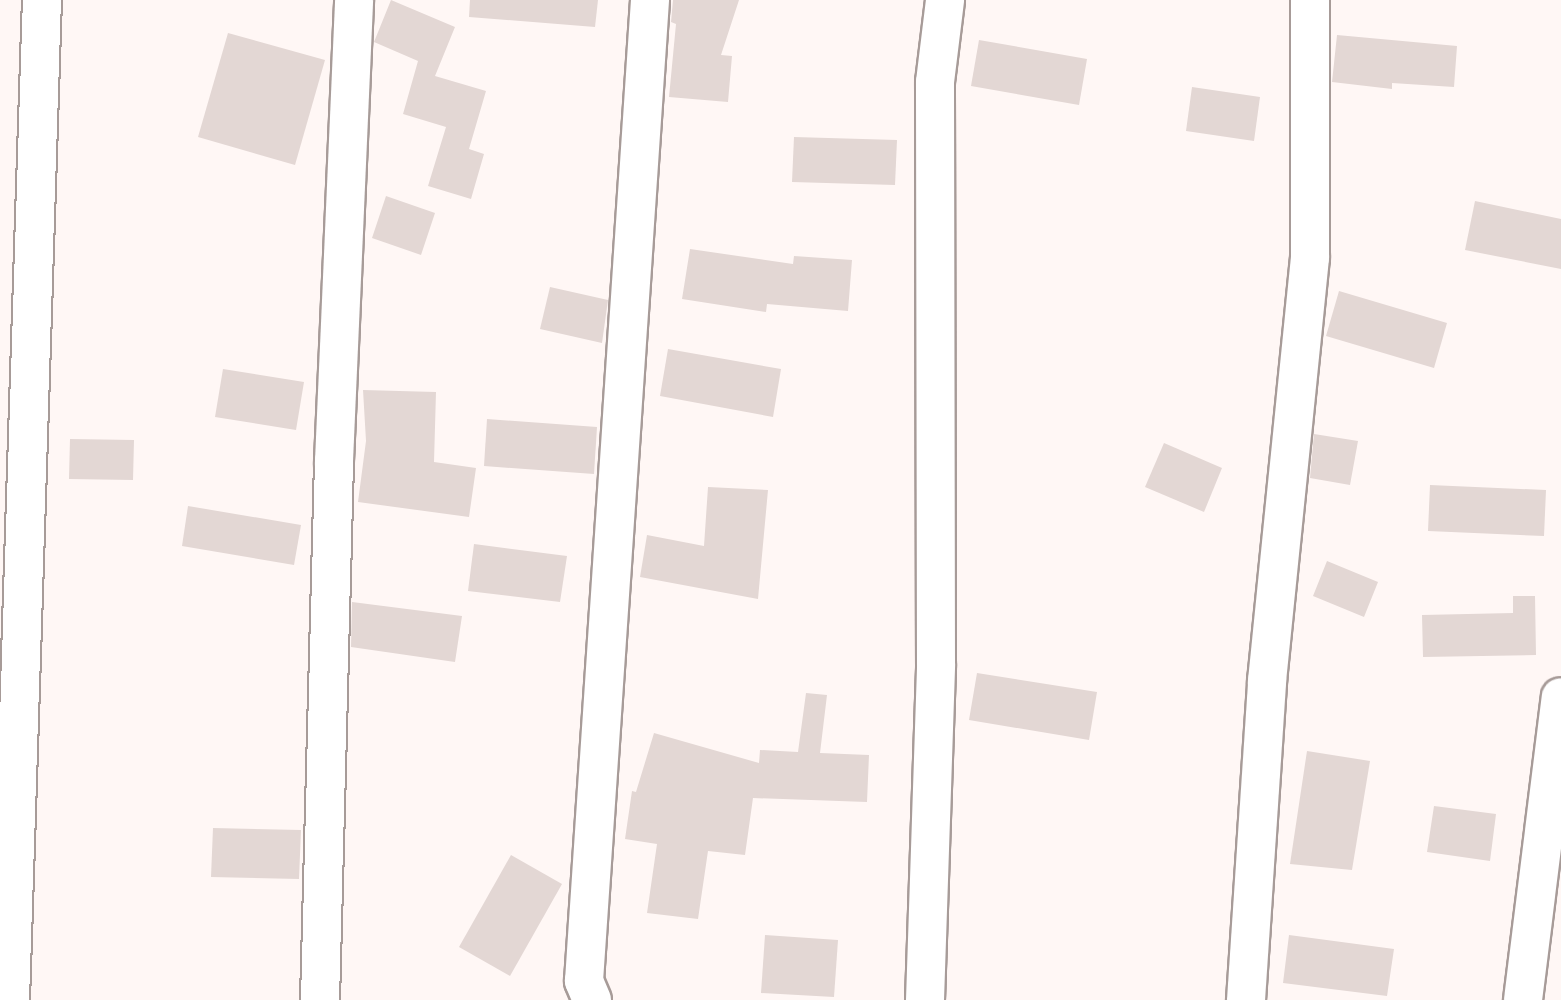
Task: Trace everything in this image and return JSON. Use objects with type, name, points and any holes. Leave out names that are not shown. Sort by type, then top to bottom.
[{"type":"street","points":[[10,1000],[42,0]]},
{"type":"street","points":[[320,1000],[334,461],[354,0]]},
{"type":"street","points":[[592,1000],[584,981],[650,0]]},
{"type":"street","points":[[925,1000],[936,664],[935,82],[945,0]]},
{"type":"street","points":[[1246,1000],[1267,681],[1310,258],[1310,0]]},
{"type":"street","points":[[1523,1000],[1561,697]]},
{"type":"building","points":[[391,0],[455,27],[435,76],[486,91],[469,149],[484,154],[471,199],[428,186],[446,127],[403,114],[418,61],[374,42]]},
{"type":"building","points":[[470,0],[598,0],[595,27],[469,17]]},
{"type":"building","points":[[673,0],[739,0],[721,55],[732,56],[728,102],[669,97],[676,24],[671,22]]},
{"type":"building","points":[[228,33],[325,60],[295,165],[198,137]]},
{"type":"building","points":[[1337,35],[1457,46],[1454,87],[1392,83],[1392,89],[1332,82]]},
{"type":"building","points":[[979,40],[1087,59],[1079,105],[971,86]]},
{"type":"building","points":[[1192,87],[1260,97],[1254,141],[1186,131]]},
{"type":"building","points":[[794,137],[897,140],[895,185],[792,182]]},
{"type":"building","points":[[386,196],[435,213],[421,255],[372,238]]},
{"type":"building","points":[[1475,201],[1561,219],[1561,269],[1465,250]]},
{"type":"building","points":[[690,249],[793,264],[794,256],[852,260],[848,311],[767,304],[766,312],[682,299]]},
{"type":"building","points":[[550,287],[608,300],[602,343],[540,329]]},
{"type":"building","points":[[1339,291],[1447,323],[1434,368],[1326,336]]},
{"type":"building","points":[[668,349],[781,369],[773,417],[660,396]]},
{"type":"building","points":[[223,369],[304,382],[296,430],[215,417]]},
{"type":"building","points":[[363,390],[436,392],[434,462],[476,468],[469,517],[358,502],[366,441]]},
{"type":"building","points":[[487,419],[597,427],[594,474],[484,466]]},
{"type":"building","points":[[1314,434],[1358,441],[1350,485],[1310,478]]},
{"type":"building","points":[[70,439],[134,440],[133,480],[69,479]]},
{"type":"building","points":[[1164,443],[1222,468],[1204,512],[1145,487]]},
{"type":"building","points":[[1430,485],[1546,490],[1544,536],[1428,531]]},
{"type":"building","points":[[708,487],[768,490],[758,599],[640,577],[647,535],[704,546]]},
{"type":"building","points":[[188,506],[301,525],[294,565],[182,546]]},
{"type":"building","points":[[474,544],[567,556],[560,602],[468,591]]},
{"type":"building","points":[[1327,561],[1378,582],[1364,617],[1313,596]]},
{"type":"building","points":[[1513,596],[1535,596],[1536,655],[1423,657],[1422,615],[1513,613]]},
{"type":"building","points":[[352,602],[462,616],[455,662],[351,647]]},
{"type":"building","points":[[977,673],[1097,692],[1089,740],[969,720]]},
{"type":"building","points":[[806,693],[827,695],[820,753],[869,755],[867,802],[753,798],[745,855],[708,851],[698,919],[647,913],[657,844],[625,839],[632,791],[636,792],[654,733],[759,763],[760,750],[798,752]]},
{"type":"building","points":[[1307,751],[1370,761],[1352,870],[1290,864]]},
{"type":"building","points":[[1434,806],[1496,814],[1490,861],[1427,852]]},
{"type":"building","points":[[213,828],[301,830],[299,879],[211,877]]},
{"type":"building","points":[[511,855],[562,884],[510,976],[459,947]]},
{"type":"building","points":[[765,935],[838,940],[834,997],[761,993]]},
{"type":"building","points":[[1289,935],[1394,949],[1387,996],[1283,983]]}]
